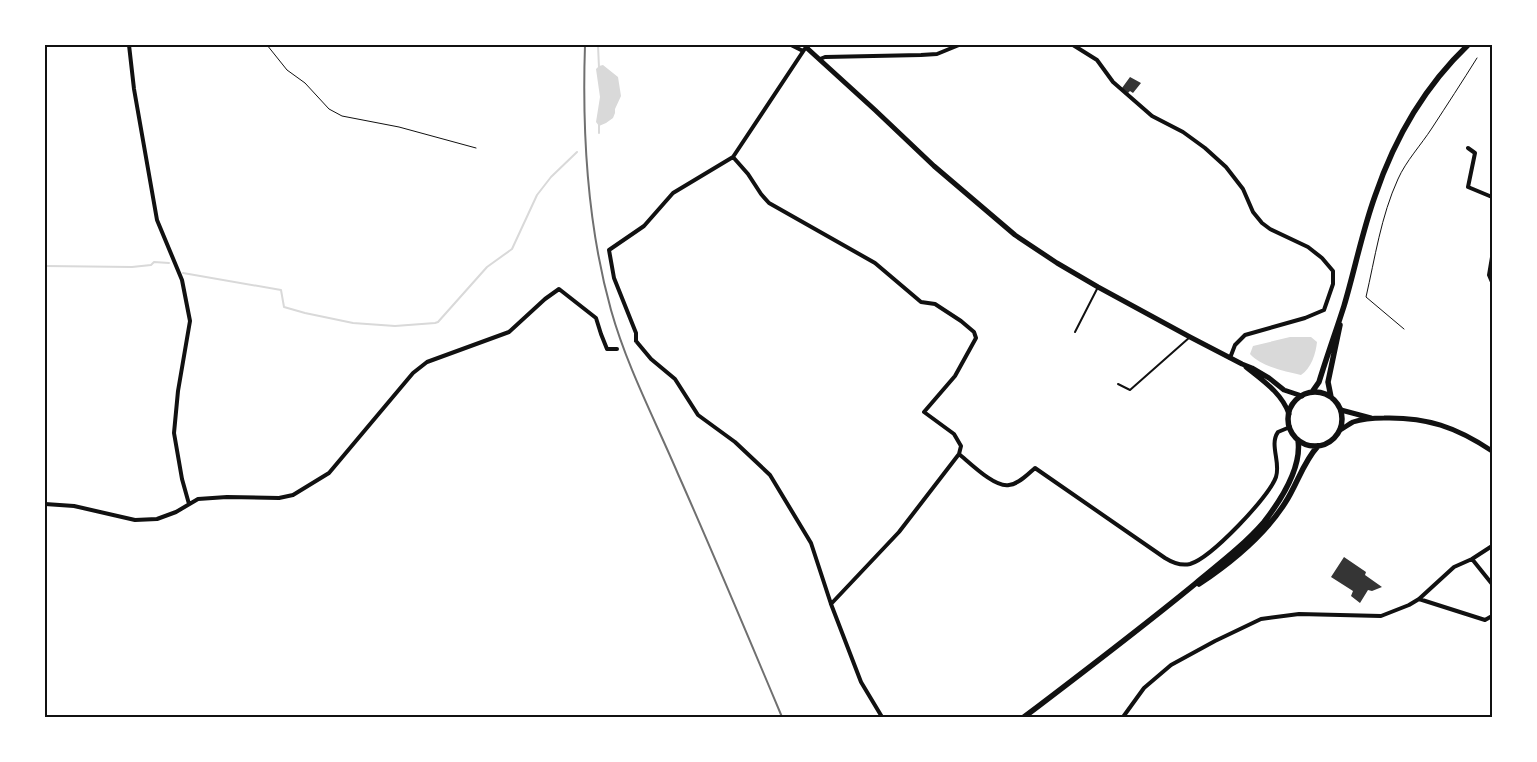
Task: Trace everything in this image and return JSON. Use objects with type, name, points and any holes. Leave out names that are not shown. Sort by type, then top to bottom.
[{"type":"main road","points":[[1312,392],[1319,382],[1344,306],[1374,196],[1394,148],[1420,103],[1437,80],[1468,45]]},
{"type":"main road","points":[[805,47],[934,166],[1015,235],[1098,287],[1230,358],[1262,373],[1290,394],[1302,396]]},
{"type":"main road","points":[[1298,440],[1310,446],[1327,444],[1335,438],[1340,430],[1341,410],[1329,393],[1328,382],[1344,306]]},
{"type":"main road","points":[[1024,717],[1170,604],[1241,545],[1265,521],[1280,498],[1298,460],[1298,440],[1290,427],[1286,404],[1242,364]]},
{"type":"main road","points":[[1289,414],[1292,407],[1302,396],[1312,392],[1326,394],[1332,398]]},
{"type":"main road","points":[[1341,410],[1374,418]]},
{"type":"main road","points":[[1340,430],[1353,422],[1374,418],[1407,418],[1428,421],[1465,434],[1492,451]]},
{"type":"main road","points":[[1170,604],[1246,549],[1261,534],[1284,505],[1310,455],[1318,446]]},
{"type":"street","points":[[129,45],[134,89],[157,220],[182,280],[190,321],[178,391],[174,433],[182,479],[189,504]]},
{"type":"street","points":[[791,45],[805,47],[783,84],[756,120],[732,157],[673,194],[644,226],[609,250],[614,278],[636,334],[636,341],[651,359],[675,379],[698,415],[736,442],[770,475],[811,543],[831,604],[861,682],[882,717]]},
{"type":"street","points":[[820,59],[825,57],[937,54],[960,45]]},
{"type":"street","points":[[1073,45],[1097,60],[1113,82],[1152,116],[1183,132],[1226,167],[1246,193],[1253,212],[1262,223],[1270,229],[1308,247],[1322,258],[1333,271],[1333,284],[1324,310],[1305,318],[1245,335],[1235,345],[1230,358]]},
{"type":"street","points":[[1468,148],[1475,153],[1468,187],[1492,197]]},
{"type":"street","points":[[732,157],[748,174],[769,203],[875,263],[921,302],[935,304],[961,321],[974,332],[976,338],[955,376],[924,412],[954,434],[960,446],[959,454],[899,532],[831,604]]},
{"type":"street","points":[[1492,257],[1489,275],[1492,282]]},
{"type":"street","points":[[45,504],[74,506],[135,520],[157,519],[176,512],[198,500],[227,497],[279,498],[293,495],[329,473],[413,373],[427,362],[509,332],[545,299],[559,289],[596,318],[608,349],[617,349]]},
{"type":"street","points":[[631,343],[636,341]]},
{"type":"street","points":[[959,454],[996,483],[1008,486],[1022,479],[1035,468],[1165,558],[1175,563],[1189,564],[1201,559],[1228,537],[1272,485],[1278,468],[1274,440],[1278,432],[1290,427]]},
{"type":"street","points":[[1123,717],[1144,688],[1171,665],[1215,640],[1261,619],[1299,614],[1381,616],[1409,605],[1454,567],[1472,559],[1492,546]]},
{"type":"street","points":[[1472,559],[1492,584]]},
{"type":"street","points":[[1419,598],[1485,620],[1492,616]]},
{"type":"lane","points":[[1075,332],[1098,287]]},
{"type":"lane","points":[[1118,384],[1130,390],[1190,337]]},
{"type":"path","points":[[267,45],[287,70],[304,83],[329,109],[342,116],[399,127],[476,148]]},
{"type":"path","points":[[1404,328],[1366,297],[1387,208],[1403,169],[1432,129],[1444,107],[1477,58]]},
{"type":"shaded area","points":[[603,65],[618,77],[621,96],[613,118],[599,126],[596,122],[600,97],[596,69]]},
{"type":"shaded area","points":[[1290,337],[1311,337],[1317,342],[1308,369],[1301,375],[1267,365],[1250,354],[1253,346]]},
{"type":"building","points":[[1130,77],[1141,83],[1133,93],[1130,91],[1128,93],[1122,88]]},
{"type":"building","points":[[1344,557],[1366,572],[1365,575],[1382,587],[1372,591],[1368,590],[1360,603],[1351,596],[1353,591],[1331,577]]},
{"type":"waterway","points":[[598,45],[599,68]]},
{"type":"waterway","points":[[599,125],[599,133]]},
{"type":"waterway","points":[[183,273],[281,290],[284,307],[353,323],[395,326],[435,323],[438,322],[487,267],[512,249],[537,195],[551,177],[577,152]]},
{"type":"waterway","points":[[45,266],[132,267],[151,265],[154,262],[169,263]]},
{"type":"railway","points":[[585,45],[584,112],[591,212],[596,245],[611,310],[633,373],[705,535],[782,717]]}]
